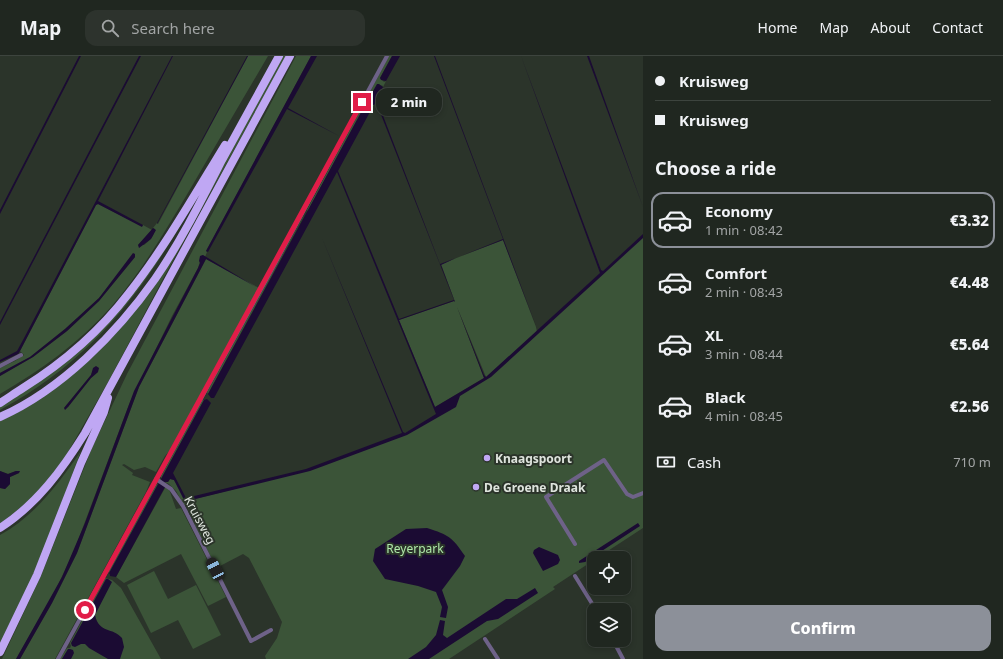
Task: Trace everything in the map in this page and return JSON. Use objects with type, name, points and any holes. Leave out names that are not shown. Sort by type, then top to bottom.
[{"type":"highway","points":[[0,417],[52,386],[74,368],[119,325],[155,278],[193,215],[279,56]]},
{"type":"highway","points":[[0,528],[37,499],[54,479],[85,433],[290,56]]},
{"type":"highway","points":[[0,399],[16,392],[46,374],[74,351],[119,306],[130,293],[172,230],[228,139],[235,137]]},
{"type":"highway","points":[[0,652],[37,575],[81,463],[104,412],[116,376]]},
{"type":"highway","points":[[0,403],[10,398],[16,392]]},
{"type":"street","points":[[58,659],[161,482],[387,56]]},
{"type":"street","points":[[0,366],[21,355]]},
{"type":"street","points":[[575,544],[546,497],[604,460],[628,494],[633,497],[643,493]]},
{"type":"street","name":"Kruisweg","points":[[161,482],[171,489],[183,506],[251,641],[272,630]]},
{"type":"street","points":[[574,576],[591,603]]},
{"type":"street","points":[[485,639],[498,659]]},
{"type":"street","points":[[617,647],[623,659]]},
{"type":"green space","points":[[248,56],[268,56],[173,217],[123,293],[99,320],[73,344],[45,365],[0,394],[0,376],[33,357],[67,331],[99,301],[135,257],[135,254],[99,298],[65,329],[30,357],[0,373],[0,368],[24,355],[20,351],[96,205],[98,204],[152,230],[138,245],[144,245],[152,237],[155,229],[153,228],[157,223],[158,224]]},
{"type":"green space","points":[[282,56],[286,56],[108,382],[64,459],[36,495],[0,524],[0,488],[5,489],[10,484],[10,477],[19,473],[16,471],[8,474],[0,471],[0,421],[79,368],[176,250]],"holes":[[[94,368],[98,372],[91,378],[68,407],[64,408],[91,375]]]},
{"type":"green space","points":[[296,56],[311,56],[206,251],[205,257],[202,255],[198,268],[172,316],[130,402],[74,551],[54,593],[16,659],[2,659],[41,576],[92,448],[127,374]]},
{"type":"green space","points":[[389,56],[392,56],[380,78],[384,82],[386,81],[383,87],[382,85],[369,103],[374,105],[371,110],[370,108],[364,107],[308,211],[307,210]]},
{"type":"green space","points":[[304,216],[208,394],[207,392]]},
{"type":"green space","points":[[177,231],[141,286],[101,333],[79,355],[55,374],[29,393],[0,410],[0,405],[85,345]]},
{"type":"green space","name":"Reyerpark","points":[[643,237],[643,528],[608,551],[587,551],[587,565],[553,587],[555,589],[449,659],[266,659],[265,656],[277,638],[282,622],[249,558],[243,554],[220,566],[214,563],[189,513],[188,508],[185,507],[176,491],[165,482],[168,482],[170,479],[174,480],[187,501],[305,471],[398,437],[436,416],[459,395],[489,377]]},
{"type":"green space","points":[[503,240],[537,332],[486,377],[457,307],[484,378],[435,407],[399,320],[454,301],[455,302],[441,264]]},
{"type":"green space","points":[[206,259],[259,288],[171,449],[165,456],[156,472],[145,467],[134,470],[124,464],[122,465],[133,473],[132,475],[150,482],[146,492],[55,659],[20,659],[52,603],[77,553],[139,387]]},
{"type":"green space","points":[[202,400],[204,400],[161,479],[161,476]]},
{"type":"green space","points":[[81,451],[44,550],[15,616],[0,645],[0,535],[13,527],[35,509],[55,487]]},
{"type":"green space","points":[[160,484],[110,573],[110,576],[108,571],[155,485]]},
{"type":"green space","points":[[164,485],[169,489],[176,509],[181,508],[226,597],[208,606],[181,554],[124,583],[116,577],[165,488]]},
{"type":"green space","points":[[154,571],[168,599],[196,585],[221,635],[193,649],[178,620],[151,633],[127,585]]},
{"type":"green space","points":[[105,578],[112,580],[121,588],[161,659],[64,659],[68,650],[62,659],[60,659],[67,648],[70,648],[70,643]]},
{"type":"shaded area","points":[[79,56],[81,56],[0,214],[0,210]]},
{"type":"shaded area","points":[[139,56],[141,56],[0,325],[0,322]]},
{"type":"shaded area","points":[[172,56],[98,201],[143,225],[142,227],[98,204],[96,205],[20,351],[18,354],[0,362],[0,360],[17,351]]},
{"type":"shaded area","points":[[248,56],[157,224],[157,223]]},
{"type":"shaded area","points":[[311,56],[317,56],[288,108],[339,136],[287,109],[208,252],[206,251]]},
{"type":"shaded area","points":[[392,56],[400,56],[386,81],[381,80],[380,78]]},
{"type":"shaded area","points":[[434,56],[536,326],[503,240],[461,256],[503,239]]},
{"type":"shaded area","points":[[521,56],[601,270],[603,271],[643,234],[643,238],[491,377],[460,396],[456,407],[407,435],[310,471],[187,501],[184,500],[174,480],[170,479],[168,482],[165,482],[165,487],[116,577],[110,576],[109,573],[158,484],[162,481],[161,479],[204,400],[207,399],[211,403],[173,473],[186,498],[306,469],[402,433],[322,238],[403,432],[405,433],[436,414],[337,172],[214,398],[211,398],[208,394],[364,107],[367,106],[371,110],[338,171],[399,319],[454,300],[376,102],[374,105],[368,103],[368,100],[377,84],[383,87],[377,100],[440,264],[456,258],[441,265],[455,302],[454,301],[399,320],[435,407],[484,378],[457,307],[486,377],[600,273]]},
{"type":"shaded area","points":[[587,56],[589,56],[643,207]]},
{"type":"shaded area","points":[[153,228],[156,230],[151,239],[139,248],[138,245]]},
{"type":"shaded area","points":[[133,253],[135,254],[135,257],[99,301],[67,331],[33,357],[0,376],[0,373],[30,357],[65,329],[99,298]]},
{"type":"shaded area","points":[[203,255],[256,287],[206,259],[139,387],[77,553],[52,603],[20,659],[16,659],[62,577],[85,523],[134,391],[198,268],[200,256]]},
{"type":"shaded area","points":[[96,366],[99,368],[98,372],[91,378],[65,410],[64,408],[91,375],[93,368]]},
{"type":"shaded area","points":[[0,471],[8,474],[20,471],[19,473],[10,477],[10,484],[5,489],[0,488]]},
{"type":"shaded area","points":[[638,523],[640,526],[602,551],[595,551]]},
{"type":"shaded area","points":[[427,528],[445,535],[457,545],[465,556],[460,566],[442,590],[448,607],[446,618],[440,617],[442,607],[436,592],[418,586],[385,579],[373,561],[375,549],[406,529]]},
{"type":"shaded area","points":[[539,547],[558,555],[560,560],[558,564],[543,571],[533,553],[534,550]]},
{"type":"shaded area","points":[[587,556],[587,561],[585,562],[579,563],[579,561]]},
{"type":"shaded area","points":[[106,579],[112,582],[95,615],[97,621],[103,628],[115,632],[122,638],[124,647],[120,659],[108,659],[85,644],[75,647],[72,646],[71,643]]},
{"type":"shaded area","points":[[535,588],[538,593],[498,619],[487,621],[429,659],[408,659],[426,647],[436,635],[440,620],[445,621],[443,635],[447,638],[506,599],[517,599]]},
{"type":"shaded area","points":[[68,649],[73,650],[74,653],[71,659],[62,659]]},
{"type":"place","name":"Knaagspoort","points":[[487,458]]},
{"type":"place","name":"De Groene Draak","points":[[476,487]]},
{"type":"route","points":[[85,610],[362,102]]}]
